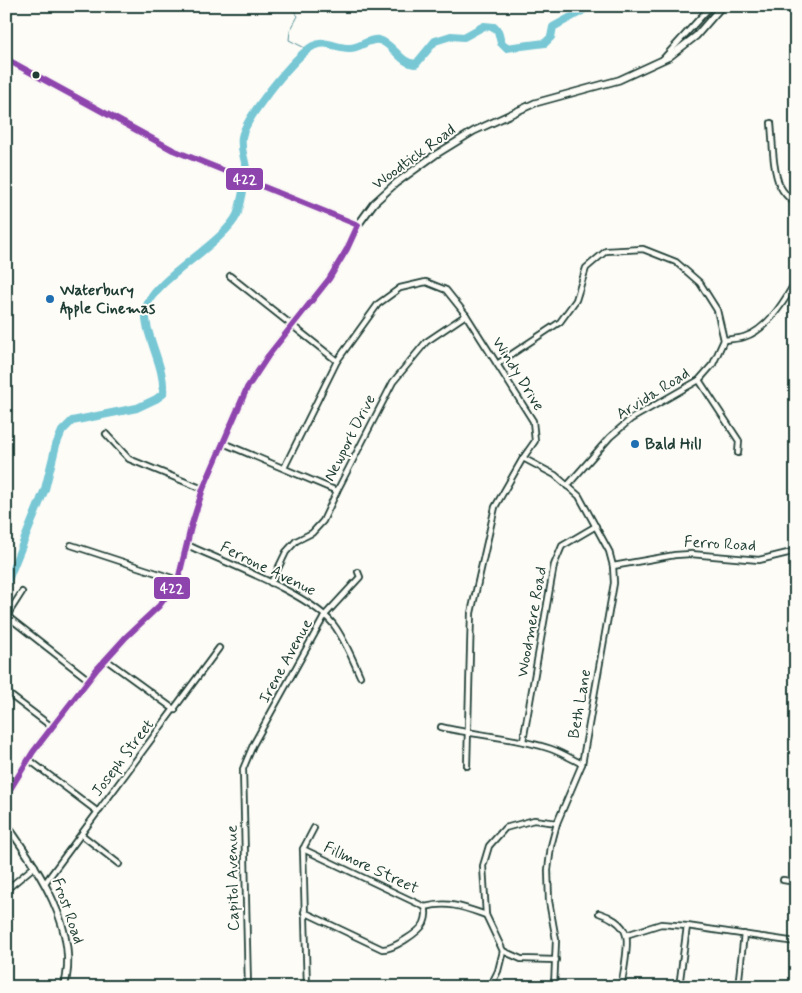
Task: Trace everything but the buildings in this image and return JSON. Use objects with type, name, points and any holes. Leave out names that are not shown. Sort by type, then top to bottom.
[{"type":"main road","name":"Woodtick Road","points":[[6,796],[28,759],[88,680],[105,659],[163,601],[178,580],[203,489],[247,388],[268,356],[329,279],[347,249],[358,225],[374,203],[396,183],[435,155],[474,131],[535,103],[620,80],[659,63],[677,52],[696,36],[722,6]]},
{"type":"main road","name":"Frost Road","points":[[6,824],[45,883],[54,906],[67,948],[68,967],[64,987]]},
{"type":"street","points":[[659,63],[711,6]]},
{"type":"street","points":[[6,59],[173,150],[250,183],[358,225]]},
{"type":"street","points":[[771,123],[775,167],[779,185],[786,196],[796,204]]},
{"type":"street","points":[[497,364],[560,322],[576,300],[586,268],[606,251],[643,249],[676,262],[700,283],[717,310],[724,340],[744,337],[759,330],[775,312],[796,280]]},
{"type":"street","points":[[230,276],[337,361]]},
{"type":"street","name":"Windy Drive","points":[[284,468],[337,361],[378,304],[400,288],[426,282],[446,290],[466,315],[533,421],[535,442],[523,458],[495,507],[471,613],[467,766]]},
{"type":"street","name":"Newport Drive","points":[[271,583],[286,552],[296,541],[312,533],[323,521],[393,382],[426,342],[466,315]]},
{"type":"street","name":"Arvida Road","points":[[567,486],[610,437],[631,419],[699,380],[713,364],[724,340]]},
{"type":"street","points":[[699,380],[739,441],[738,454]]},
{"type":"street","points":[[106,434],[129,459],[203,489]]},
{"type":"street","points":[[223,442],[337,490]]},
{"type":"street","name":"Beth Lane","points":[[523,458],[555,475],[578,496],[609,551],[613,566],[614,582],[582,764],[556,823],[548,870],[549,901],[556,940],[554,987]]},
{"type":"street","name":"Woodmere Road","points":[[523,741],[554,565],[562,546],[596,526]]},
{"type":"street","points":[[71,545],[178,580]]},
{"type":"street","name":"Ferrone Avenue","points":[[188,545],[271,583],[317,608],[336,627],[360,676]]},
{"type":"street","name":"Ferro Road","points":[[613,566],[691,554],[759,560],[796,551]]},
{"type":"street","name":"Irene Avenue","points":[[243,769],[253,745],[326,616],[360,577],[358,572]]},
{"type":"street","points":[[22,592],[7,617],[88,680]]},
{"type":"street","name":"Joseph Street","points":[[45,883],[175,710],[219,648]]},
{"type":"street","points":[[105,659],[175,710]]},
{"type":"street","points":[[6,692],[52,727]]},
{"type":"street","points":[[442,727],[523,741],[552,749],[582,764]]},
{"type":"street","points":[[28,759],[98,812]]},
{"type":"street","name":"Capitol Avenue","points":[[243,769],[248,987]]},
{"type":"street","points":[[490,987],[498,970],[503,951],[486,915],[483,866],[489,846],[505,828],[534,820],[556,823]]},
{"type":"street","points":[[307,987],[303,849],[314,828]]},
{"type":"street","points":[[82,835],[119,864]]},
{"type":"street","name":"Fillmore Street","points":[[303,849],[425,907],[452,904],[486,915]]},
{"type":"street","points":[[6,890],[35,866]]},
{"type":"street","points":[[783,880],[796,882]]},
{"type":"street","points":[[304,912],[382,949],[388,950],[404,941],[424,925],[427,912],[425,907]]},
{"type":"street","points":[[599,913],[608,915],[616,921],[626,935],[621,987]]},
{"type":"street","points":[[626,935],[661,924],[796,942]]},
{"type":"street","points":[[679,987],[687,926]]},
{"type":"street","points":[[738,987],[744,934]]},
{"type":"street","points":[[503,951],[521,959],[556,960]]},
{"type":"street","points":[[794,987],[796,974]]},
{"type":"waterway","points":[[290,6],[298,16],[290,31],[289,40],[309,50]]},
{"type":"waterway","points":[[6,585],[45,489],[56,445],[62,431],[72,421],[137,408],[163,394],[161,372],[146,319],[146,309],[150,298],[173,275],[217,239],[229,227],[237,215],[246,175],[242,151],[242,137],[245,128],[272,88],[305,52],[318,44],[350,48],[379,40],[389,45],[406,61],[416,64],[435,41],[451,36],[464,37],[484,26],[494,27],[498,31],[501,43],[506,48],[545,43],[551,37],[553,27],[588,6]]},
{"type":"transit line","name":"422","points":[[6,59],[173,150],[358,225],[347,249],[329,279],[268,356],[247,388],[203,489],[191,527],[178,580],[159,606],[126,637],[97,669],[33,752],[6,796]]},
{"type":"place","name":"Waterbury Apple Cinemas","points":[[50,299]]},
{"type":"place","name":"Bald Hill","points":[[635,444]]}]
